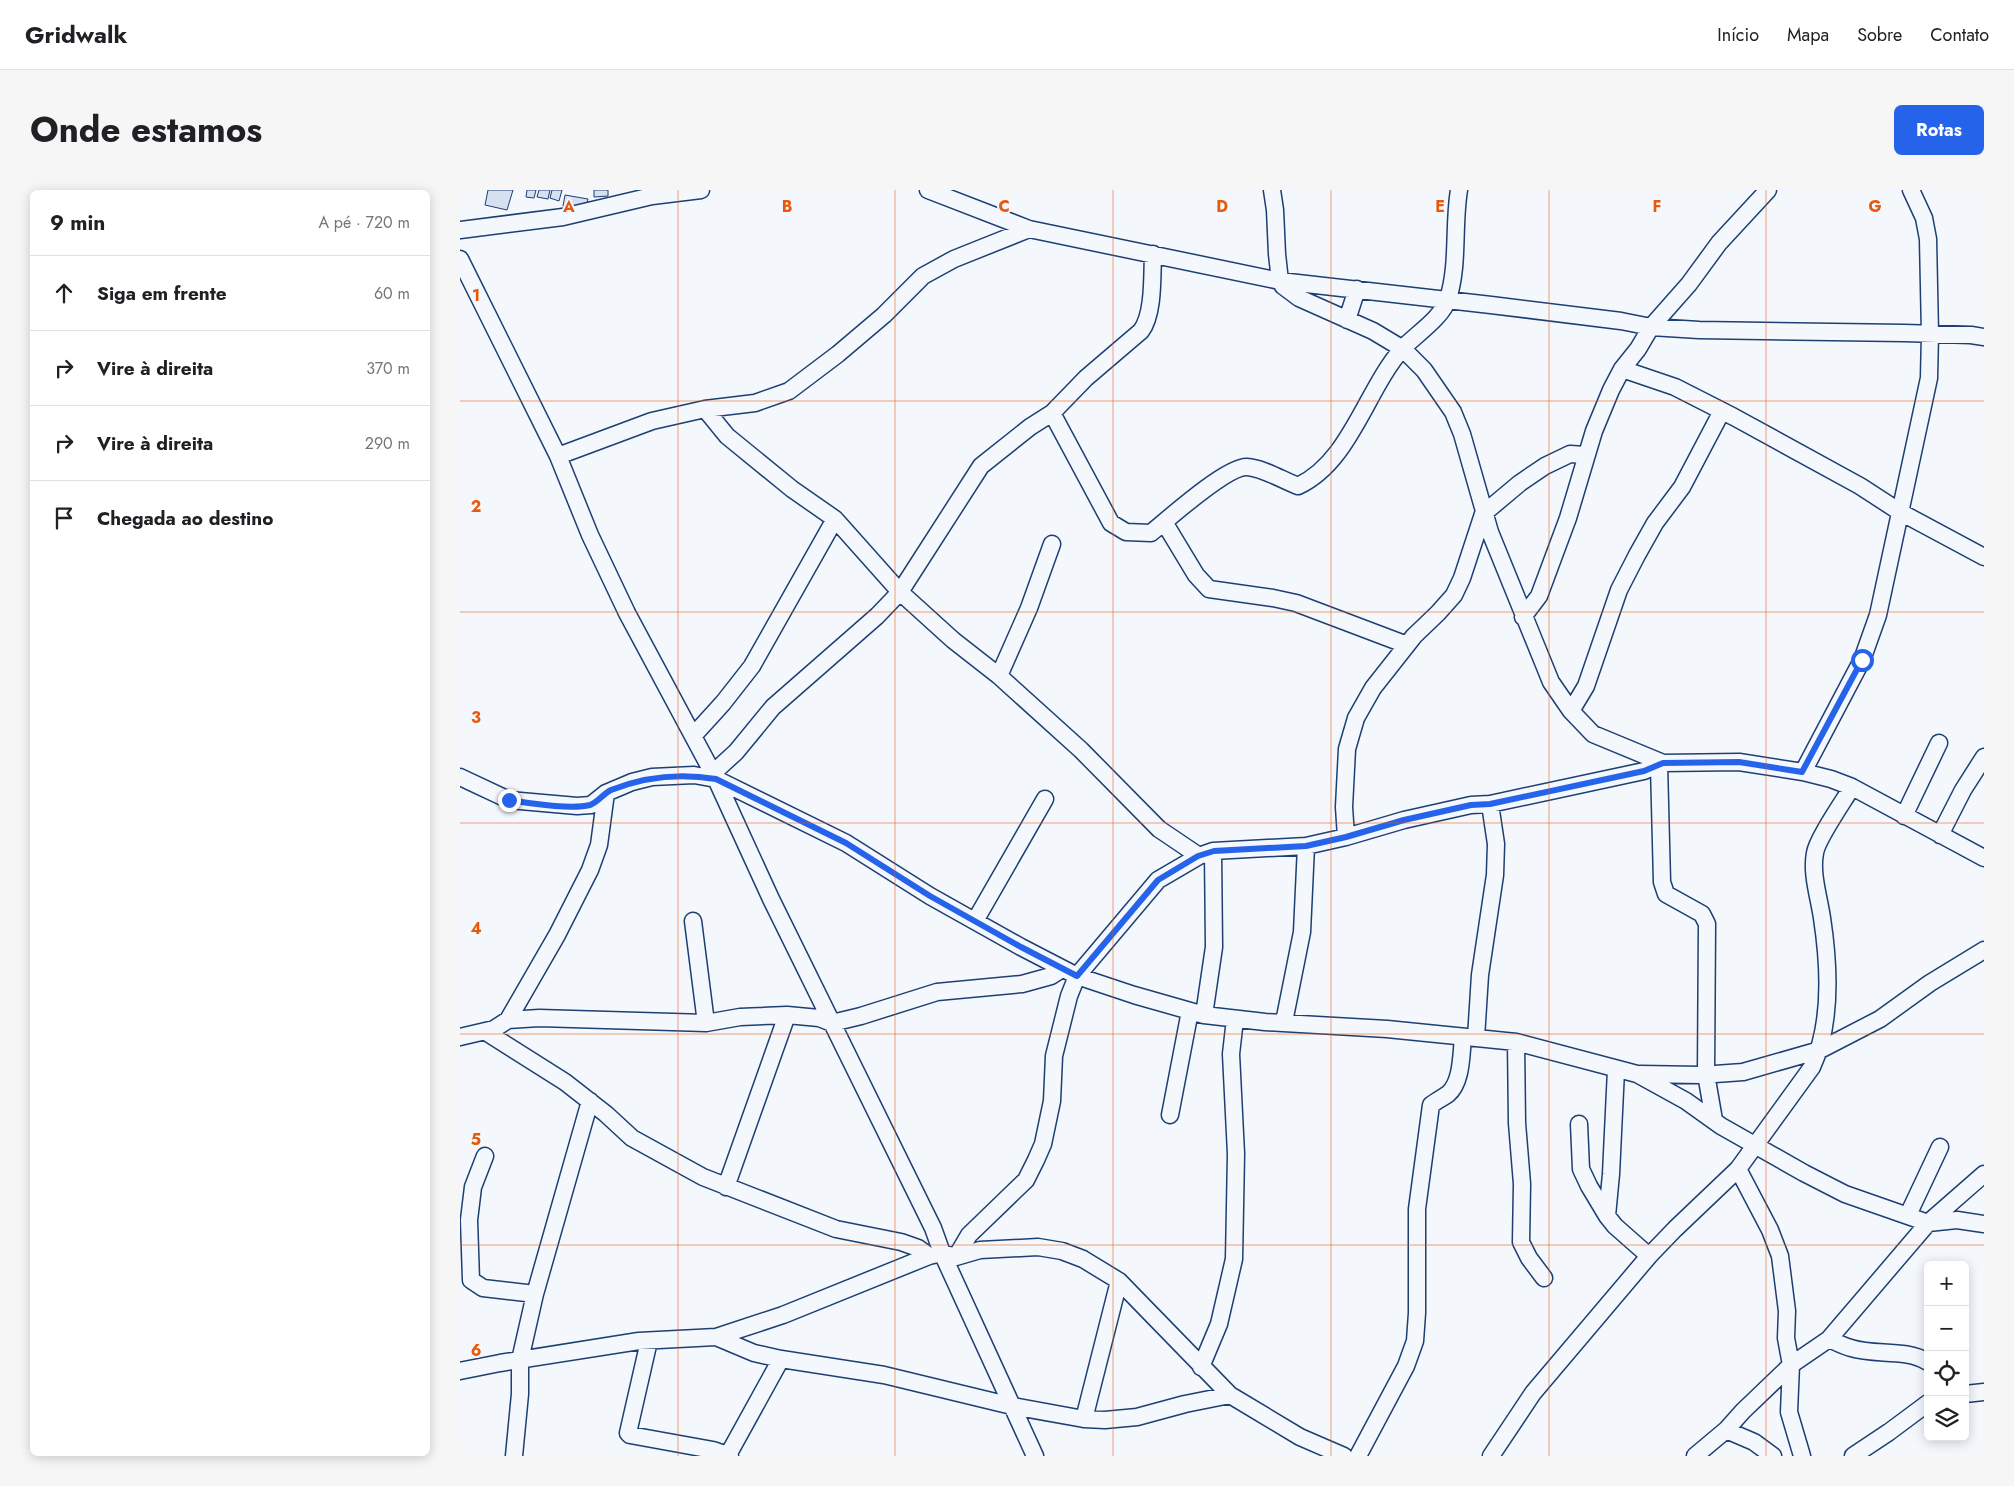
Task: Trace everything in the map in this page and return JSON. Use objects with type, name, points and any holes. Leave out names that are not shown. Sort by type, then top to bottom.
[{"type":"street","points":[[460,230],[563,217],[652,196],[701,190]]},
{"type":"street","points":[[928,190],[1029,229],[1280,281],[1621,321],[1651,327],[1699,330],[1930,334],[1984,337]]},
{"type":"street","points":[[1272,190],[1280,281],[1287,290],[1299,298],[1394,343],[1424,370],[1453,412],[1462,434],[1483,514],[1523,617],[1551,682],[1571,711],[1593,734],[1661,764]]},
{"type":"street","points":[[1052,414],[1111,523],[1126,532],[1151,533],[1216,481],[1242,467],[1259,470],[1298,486],[1308,481],[1331,460],[1353,430],[1379,382],[1402,349],[1441,311],[1447,301],[1453,279],[1458,190]]},
{"type":"street","points":[[1523,617],[1539,596],[1568,518],[1586,455],[1603,408],[1622,369],[1638,349],[1651,327],[1689,284],[1719,243],[1768,190]]},
{"type":"street","points":[[1802,772],[1862,660],[1878,615],[1929,378],[1928,239],[1924,218],[1911,190]]},
{"type":"street","points":[[558,456],[652,421],[705,409],[755,403],[789,390],[838,354],[884,315],[923,276],[954,259],[1011,238],[1029,229]]},
{"type":"street","points":[[715,776],[773,707],[877,616],[900,592],[981,466],[1030,427],[1052,414],[1086,378],[1146,324],[1150,300],[1153,254]]},
{"type":"street","points":[[460,260],[558,456],[590,535],[627,613],[715,776],[771,899],[933,1228],[942,1256],[1035,1456]]},
{"type":"street","points":[[1347,320],[1357,289]]},
{"type":"street","points":[[1622,369],[1675,387],[1722,411],[1851,481],[1900,512],[1984,557]]},
{"type":"street","points":[[705,409],[727,436],[792,488],[835,519],[900,592],[953,640],[999,676],[1081,750],[1159,830],[1206,854]]},
{"type":"street","points":[[1571,711],[1586,686],[1619,590],[1655,523],[1682,486],[1722,411]]},
{"type":"street","points":[[1346,837],[1344,807],[1347,749],[1356,718],[1373,688],[1407,645],[1454,595],[1462,578],[1483,514],[1544,466],[1570,454],[1586,455]]},
{"type":"street","points":[[693,736],[723,703],[752,666],[835,519]]},
{"type":"street","points":[[1164,522],[1196,575],[1209,589],[1296,603],[1407,645]]},
{"type":"street","points":[[999,676],[1030,608],[1052,544]]},
{"type":"street","points":[[1904,816],[1939,743]]},
{"type":"street","points":[[1940,835],[1963,790],[1984,757]]},
{"type":"street","points":[[508,1020],[539,1018],[706,1023],[740,1017],[788,1015],[820,1018],[832,1023],[937,992],[1022,984],[1070,972],[1158,880],[1206,854],[1306,846],[1471,805],[1490,804],[1644,771],[1661,764],[1739,762],[1831,778],[1852,787],[1984,858]]},
{"type":"street","points":[[1661,764],[1662,882],[1664,890],[1666,894],[1702,914],[1707,924],[1706,1074],[1714,1120]]},
{"type":"street","points":[[460,777],[509,800],[577,806],[591,805],[606,792],[652,777],[715,776],[846,843],[930,896],[1070,972],[1197,1013],[1235,1019],[1386,1029],[1516,1042],[1616,1070],[1638,1074],[1743,1072],[1820,1050],[1880,1019],[1930,983],[1984,950]]},
{"type":"street","points":[[1491,1456],[1533,1393],[1650,1256],[1675,1229],[1738,1169],[1803,1081],[1820,1050],[1828,993],[1823,924],[1814,868],[1814,855],[1819,842],[1852,787]]},
{"type":"street","points":[[460,1038],[494,1029],[508,1020],[557,935],[590,870],[599,845],[606,792]]},
{"type":"street","points":[[976,922],[1045,800]]},
{"type":"street","points":[[1358,1456],[1406,1366],[1415,1341],[1417,1313],[1417,1209],[1425,1160],[1429,1116],[1431,1105],[1449,1093],[1454,1085],[1470,1038],[1495,875],[1496,844],[1490,804]]},
{"type":"street","points":[[1284,1022],[1302,932],[1306,846]]},
{"type":"street","points":[[1170,1115],[1214,947],[1206,854]]},
{"type":"street","points":[[693,921],[706,1023]]},
{"type":"street","points":[[942,1256],[969,1235],[1026,1180],[1036,1160],[1043,1144],[1052,1101],[1054,1056],[1068,996],[1070,972]]},
{"type":"street","points":[[726,1187],[788,1015]]},
{"type":"street","points":[[1201,1367],[1219,1324],[1234,1259],[1236,1154],[1232,1054],[1235,1019]]},
{"type":"street","points":[[486,1032],[545,1068],[590,1101],[632,1138],[703,1177],[836,1229],[901,1242],[942,1256]]},
{"type":"street","points":[[1516,1042],[1522,1184],[1521,1242],[1529,1258],[1544,1278]]},
{"type":"street","points":[[1607,1216],[1616,1070]]},
{"type":"street","points":[[1638,1074],[1804,1173],[1845,1194],[1928,1223],[1957,1220],[1984,1224]]},
{"type":"street","points":[[514,1456],[520,1394],[520,1360],[535,1294],[590,1101]]},
{"type":"street","points":[[1579,1124],[1580,1169],[1607,1216],[1615,1226],[1650,1256]]},
{"type":"street","points":[[1908,1215],[1940,1147]]},
{"type":"street","points":[[485,1156],[473,1186],[469,1220],[471,1280],[483,1288],[535,1294]]},
{"type":"street","points":[[1738,1169],[1770,1230],[1780,1256],[1787,1310],[1786,1338],[1791,1365],[1789,1412],[1802,1456]]},
{"type":"street","points":[[1695,1456],[1726,1430],[1791,1365],[1829,1338],[1928,1223],[1984,1174]]},
{"type":"street","points":[[460,1371],[649,1341],[716,1337],[783,1315],[942,1256],[980,1250],[1038,1246],[1062,1251],[1083,1259],[1119,1281],[1230,1395],[1300,1437],[1344,1456]]},
{"type":"street","points":[[1084,1419],[1119,1281]]},
{"type":"street","points":[[716,1337],[754,1353],[884,1375],[1012,1406],[1084,1419],[1106,1420],[1137,1417],[1185,1404],[1230,1395]]},
{"type":"street","points":[[1829,1338],[1850,1348],[1869,1352],[1899,1353],[1924,1360]]},
{"type":"street","points":[[649,1341],[628,1432],[630,1435],[713,1450],[729,1456],[781,1359]]},
{"type":"street","points":[[1969,1394],[1984,1392]]},
{"type":"street","points":[[1853,1456],[1924,1406]]},
{"type":"street","points":[[1726,1430],[1754,1442],[1773,1456]]},
{"type":"building","points":[[488,190],[513,190],[507,210],[485,205]]},
{"type":"building","points":[[527,190],[536,190],[534,198],[526,197]]},
{"type":"building","points":[[539,190],[550,190],[548,199],[537,197]]},
{"type":"building","points":[[552,190],[562,190],[559,201],[550,198]]},
{"type":"building","points":[[594,190],[608,190],[608,196],[594,197]]},
{"type":"building","points":[[565,195],[588,199],[585,211],[563,206]]},
{"type":"route","points":[[509,800],[577,806],[591,805],[606,792],[652,777],[694,775],[716,779],[846,843],[930,896],[1077,976],[1158,880],[1198,856],[1214,851],[1306,846],[1346,837],[1404,820],[1471,805],[1490,804],[1644,771],[1663,763],[1739,762],[1802,772],[1862,660]]}]
